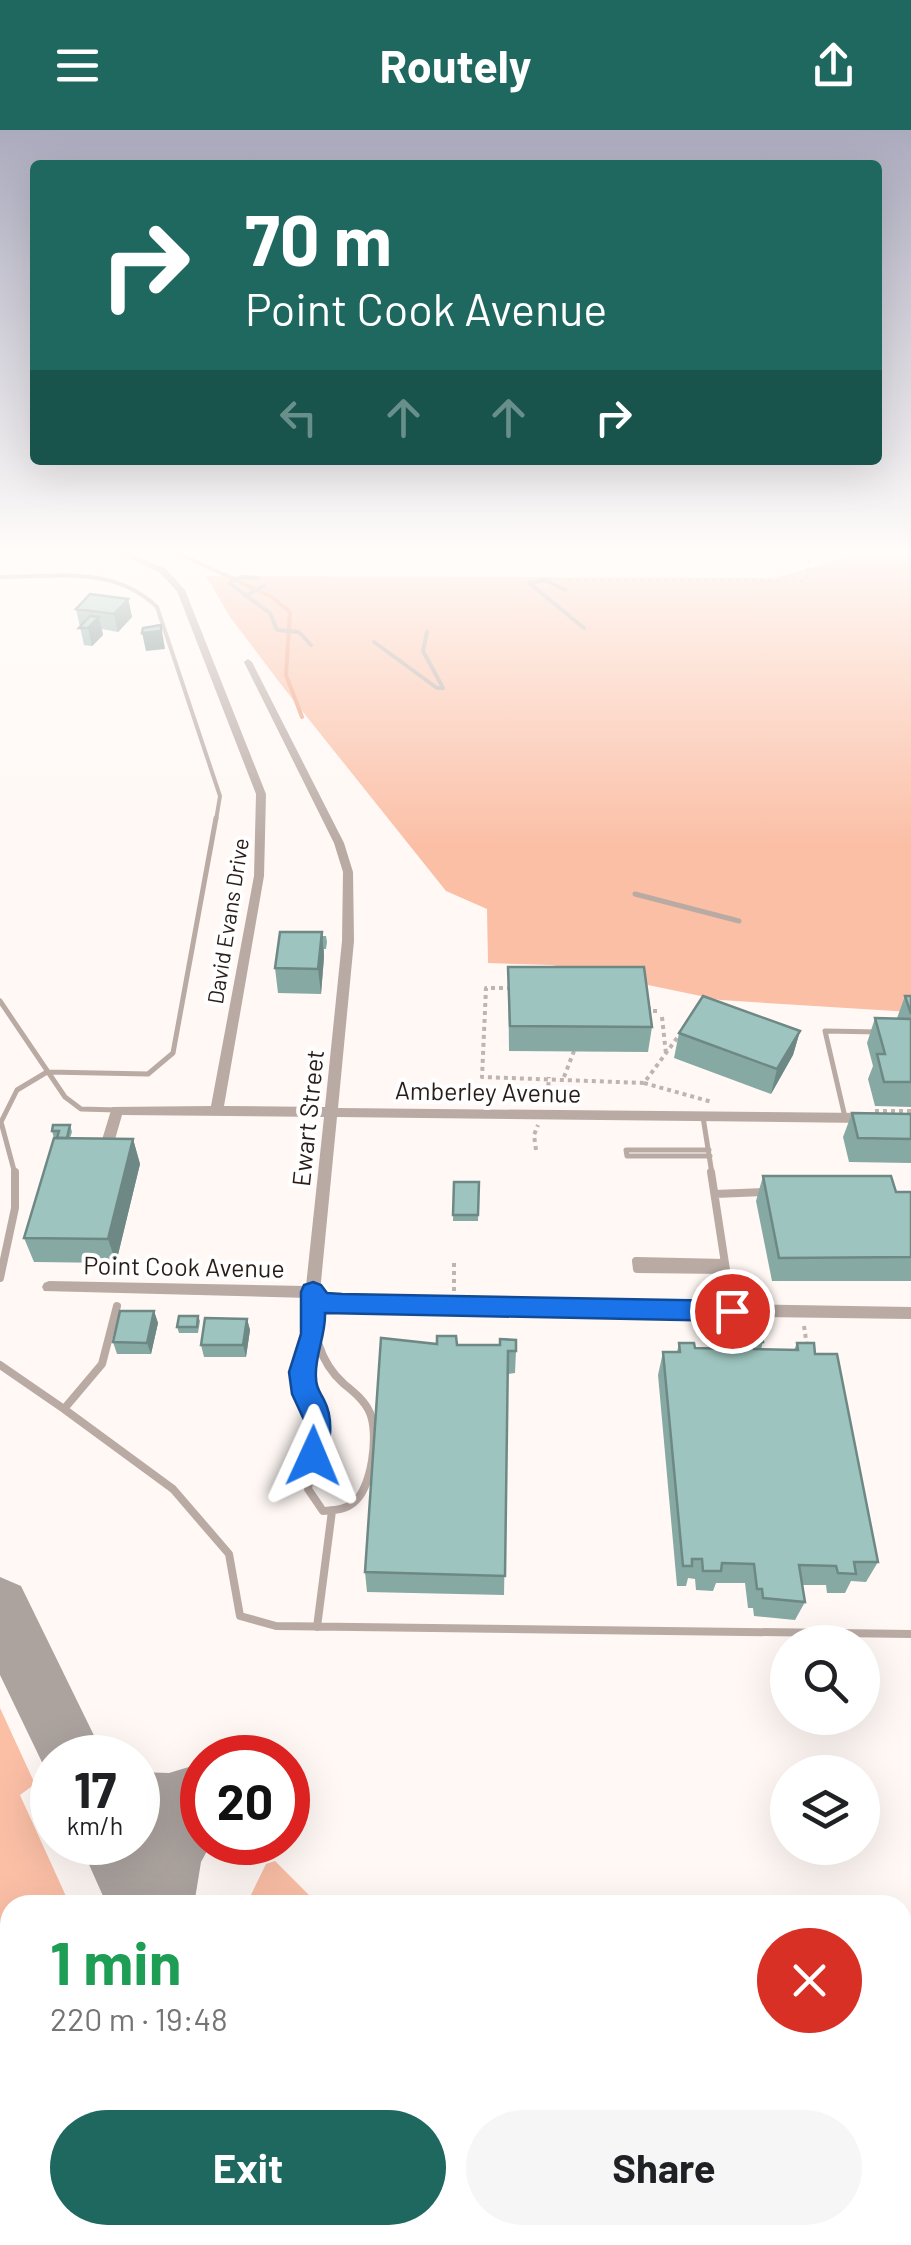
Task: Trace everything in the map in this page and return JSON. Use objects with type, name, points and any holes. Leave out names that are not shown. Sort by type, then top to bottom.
[{"type":"street","name":"David Evans Drive","points":[[204,648],[261,794],[258,876],[217,1112]]},
{"type":"street","name":"Ewart Street","points":[[248,662],[339,843],[348,872],[346,948],[313,1292]]},
{"type":"street","name":"Amberley Avenue","points":[[117,1110],[703,1118],[873,1115]]},
{"type":"street","points":[[103,1161],[117,1110]]},
{"type":"street","name":"Point Cook Avenue","points":[[49,1287],[313,1292],[320,1303],[342,1304],[911,1313]]},
{"type":"lane","points":[[0,1278],[14,1208],[15,1168],[0,1121],[17,1090],[47,1072],[148,1074],[173,1052],[220,796],[171,648]]},
{"type":"lane","points":[[382,648],[442,688],[424,648]]},
{"type":"lane","points":[[635,894],[739,921]]},
{"type":"lane","points":[[0,1001],[65,1097],[81,1109],[117,1110]]},
{"type":"lane","points":[[846,1118],[825,1031],[894,1033]]},
{"type":"lane","points":[[703,1118],[732,1311]]},
{"type":"lane","points":[[627,1153],[709,1153]]},
{"type":"lane","points":[[716,1194],[776,1191]]},
{"type":"lane","points":[[637,1265],[726,1266]]},
{"type":"lane","points":[[313,1292],[313,1334],[302,1372],[305,1394],[314,1405],[318,1422],[308,1489],[323,1511],[342,1511],[358,1502],[367,1487],[373,1420],[366,1405],[332,1371],[313,1334]]},
{"type":"lane","points":[[64,1410],[102,1364],[117,1306]]},
{"type":"lane","points":[[0,1365],[174,1489],[229,1554],[240,1616],[276,1626],[911,1634]]},
{"type":"lane","points":[[317,1627],[332,1512]]},
{"type":"path","points":[[525,988],[486,988],[482,1077],[644,1082],[687,1025]]},
{"type":"path","points":[[646,995],[650,1011],[661,1014],[666,1054]]},
{"type":"path","points":[[564,1078],[574,1052]]},
{"type":"path","points":[[873,1115],[911,1111]]},
{"type":"path","points":[[803,1321],[808,1348]]},
{"type":"shaded area","points":[[253,648],[911,648],[911,1012],[720,1000],[552,965],[488,963],[487,909],[446,891]]},
{"type":"shaded area","points":[[0,1708],[30,1773],[30,1788],[20,1795],[30,1817],[30,1865],[52,1865],[65,1895],[0,1895]]},
{"type":"shaded area","points":[[266,1865],[279,1865],[309,1895],[251,1895]]},
{"type":"building","points":[[280,932],[322,932],[318,969],[275,968]]},
{"type":"building","points":[[508,967],[644,967],[652,1027],[510,1026]]},
{"type":"building","points":[[703,996],[800,1031],[777,1069],[679,1033]]},
{"type":"building","points":[[875,1018],[911,1019],[911,1082],[884,1082],[877,1054],[885,1054]]},
{"type":"building","points":[[852,1113],[911,1114],[911,1139],[858,1138]]},
{"type":"building","points":[[53,1125],[70,1125],[67,1138],[57,1138],[59,1131],[52,1131]]},
{"type":"building","points":[[54,1138],[133,1139],[108,1239],[24,1238]]},
{"type":"building","points":[[763,1176],[891,1176],[896,1192],[911,1192],[911,1257],[779,1258]]},
{"type":"building","points":[[454,1182],[479,1182],[478,1215],[453,1215]]},
{"type":"building","points":[[120,1311],[154,1311],[147,1343],[113,1342]]},
{"type":"building","points":[[179,1316],[198,1316],[197,1327],[177,1327]]},
{"type":"building","points":[[205,1318],[247,1319],[243,1345],[201,1345]]},
{"type":"building","points":[[728,1332],[762,1336],[763,1342],[753,1342],[754,1349],[798,1350],[797,1343],[814,1343],[815,1354],[837,1354],[878,1562],[854,1562],[856,1574],[838,1573],[836,1566],[799,1565],[805,1602],[763,1598],[762,1589],[757,1589],[754,1564],[722,1563],[721,1571],[703,1571],[702,1559],[692,1559],[692,1566],[683,1566],[663,1352],[680,1352],[679,1343],[694,1343],[695,1348],[735,1349]]},
{"type":"building","points":[[437,1336],[456,1336],[457,1345],[500,1345],[500,1339],[516,1340],[516,1351],[508,1351],[505,1576],[365,1572],[381,1338],[437,1344]]},
{"type":"waterway","points":[[288,648],[286,675],[302,717]]},
{"type":"taxiway","points":[[0,1607],[61,1735]]},
{"type":"taxiway","points":[[160,1806],[180,1803]]},
{"type":"taxiway","points":[[160,1895],[162,1876],[180,1832]]},
{"type":"taxiway","points":[[124,1865],[138,1895]]},
{"type":"route","points":[[313,1456],[318,1422],[314,1405],[305,1394],[302,1372],[313,1334],[313,1292],[320,1303],[342,1304],[732,1311]]}]
